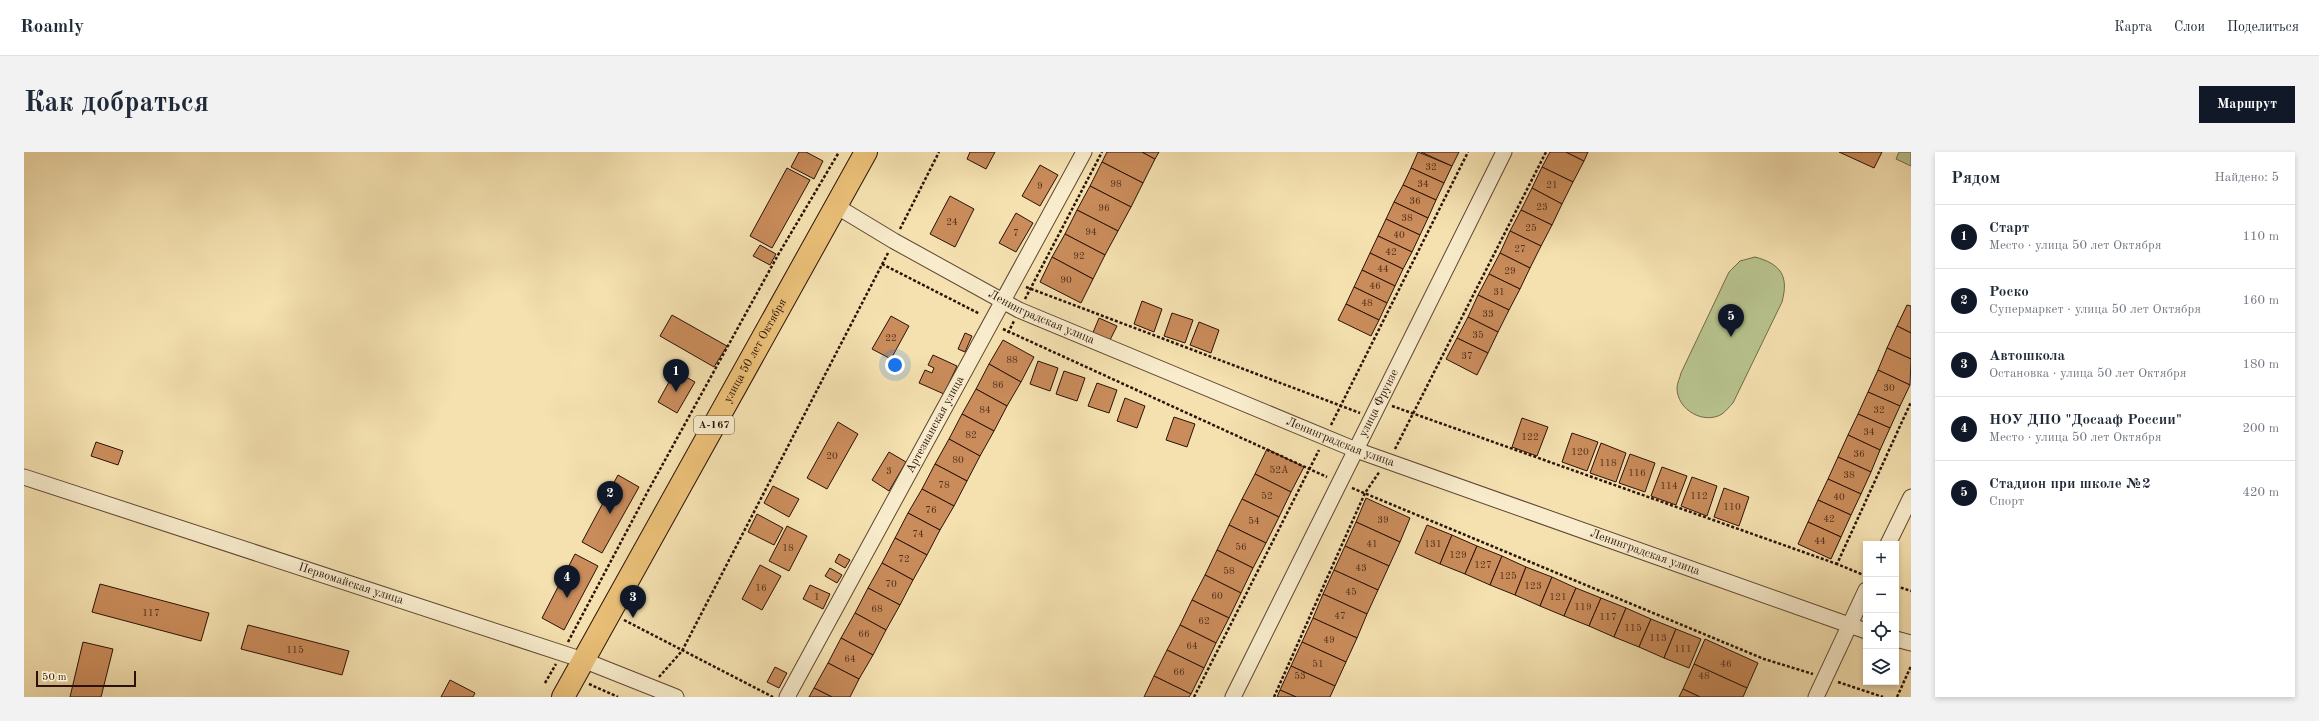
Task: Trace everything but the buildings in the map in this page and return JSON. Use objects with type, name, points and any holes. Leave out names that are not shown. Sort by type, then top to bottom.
[{"type":"highway","name":"улица 50 лет Октября","points":[[563,697],[866,152]]},
{"type":"street","name":"Артезианская улица","points":[[787,697],[1084,152]]},
{"type":"street","name":"улица Фрунзе","points":[[1233,697],[1504,152]]},
{"type":"street","name":"Ленинградская улица","points":[[836,206],[1019,310],[1356,450],[1849,626],[1863,629]]},
{"type":"street","name":"Первомайская улица","points":[[24,477],[583,660],[676,697]]},
{"type":"street","points":[[1889,541],[1911,497]]},
{"type":"street","points":[[1816,697],[1863,596]]},
{"type":"street","points":[[1899,640],[1911,643]]},
{"type":"path","points":[[545,683],[778,255],[839,152]]},
{"type":"path","points":[[651,687],[682,650],[939,152]]},
{"type":"path","points":[[1102,152],[1008,333],[1340,483],[1764,659],[1825,677],[1884,697]]},
{"type":"path","points":[[1274,697],[1365,493],[1387,461],[1413,414],[1546,152]]},
{"type":"path","points":[[882,264],[982,315]]},
{"type":"path","points":[[1014,282],[1372,418]]},
{"type":"path","points":[[1380,402],[1837,564],[1863,575]]},
{"type":"path","points":[[1837,564],[1911,402]]},
{"type":"path","points":[[1899,587],[1911,591]]},
{"type":"path","points":[[588,604],[610,613],[773,697]]},
{"type":"path","points":[[1897,697],[1911,666]]},
{"type":"green space","points":[[1899,152],[1911,152],[1911,166],[1896,159]]},
{"type":"green space","points":[[1755,257],[1771,263],[1781,272],[1784,285],[1782,302],[1733,403],[1722,414],[1715,417],[1707,418],[1700,416],[1686,409],[1678,396],[1677,386],[1681,373],[1729,272],[1740,261]]},
{"type":"place","name":"Стадион при школе №2","points":[[1731,337]]},
{"type":"place","name":"Старт","points":[[676,392]]},
{"type":"place","name":"Роско","points":[[610,514]]},
{"type":"place","name":"НОУ ДПО \"Досааф России\"","points":[[567,598]]},
{"type":"place","name":"Автошкола","points":[[633,618]]}]
